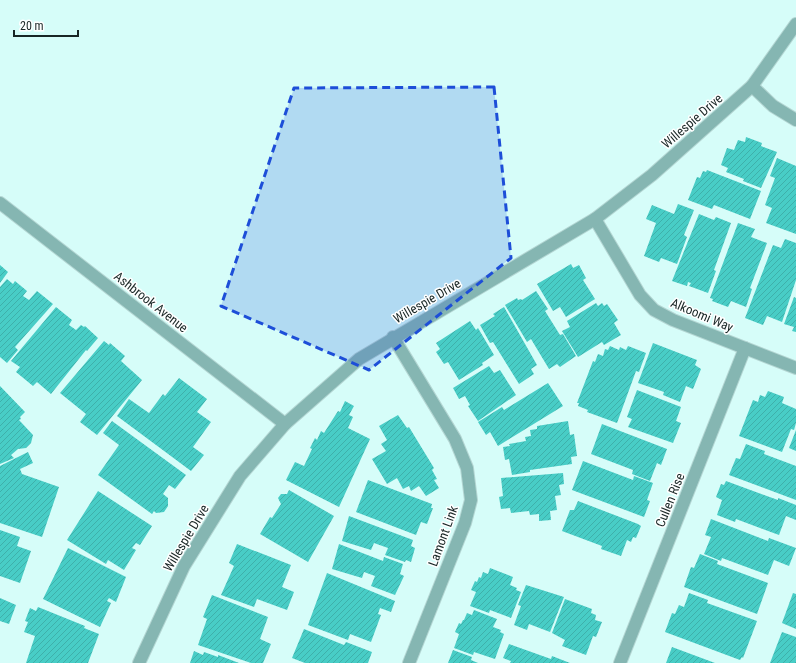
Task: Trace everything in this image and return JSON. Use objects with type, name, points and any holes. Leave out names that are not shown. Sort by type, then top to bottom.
[{"type":"street","name":"Willespie Drive","points":[[139,663],[184,566],[240,476],[285,424],[359,359],[393,337],[595,219],[652,174],[752,86],[796,24]]},
{"type":"street","points":[[752,86],[773,106],[796,120]]},
{"type":"street","name":"Ashbrook Avenue","points":[[0,203],[285,424]]},
{"type":"street","name":"Alkoomi Way","points":[[595,219],[640,295],[654,310],[673,320],[796,368]]},
{"type":"street","name":"Lamont Link","points":[[393,337],[455,439],[467,468],[471,500],[465,523],[409,663]]},
{"type":"street","name":"Cullen Rise","points":[[620,663],[745,348]]},
{"type":"highlighted area","points":[[494,87],[511,258],[369,370],[221,306],[294,88]]},
{"type":"building","points":[[746,137],[762,143],[761,146],[777,152],[761,188],[726,172],[728,168],[721,165],[727,148],[734,150],[738,140],[745,142]]},
{"type":"building","points":[[777,158],[796,166],[796,234],[766,223],[772,208],[765,205],[775,178],[770,176]]},
{"type":"building","points":[[707,170],[761,191],[750,219],[714,205],[712,209],[688,200],[697,177],[700,178],[703,171],[706,172]]},
{"type":"building","points":[[678,204],[694,210],[684,235],[687,237],[677,264],[661,258],[659,262],[644,256],[656,223],[646,219],[652,205],[674,214]]},
{"type":"building","points":[[699,214],[714,220],[716,217],[731,223],[714,270],[716,271],[708,293],[689,286],[691,283],[688,282],[687,286],[672,281]]},
{"type":"building","points":[[738,223],[755,229],[751,237],[767,243],[750,288],[752,289],[746,307],[731,301],[728,307],[712,301],[713,299],[710,298]]},
{"type":"building","points":[[785,239],[796,243],[796,280],[782,322],[767,316],[763,325],[745,318],[773,245],[781,248]]},
{"type":"building","points":[[571,264],[573,268],[579,265],[586,278],[583,280],[595,299],[566,317],[560,307],[553,311],[537,284]]},
{"type":"building","points":[[0,265],[8,272],[0,283]]},
{"type":"building","points":[[7,279],[13,284],[15,281],[27,291],[23,296],[29,300],[37,291],[53,304],[15,347],[18,350],[7,363],[0,357],[0,287]]},
{"type":"building","points":[[536,291],[548,309],[545,311],[560,335],[563,334],[576,356],[560,367],[557,364],[549,369],[531,339],[527,342],[505,305],[517,298],[518,300],[522,300]]},
{"type":"building","points":[[794,297],[796,298],[796,332],[792,331],[794,327],[784,324]]},
{"type":"building","points":[[596,303],[598,306],[602,303],[604,306],[607,304],[618,320],[614,323],[621,335],[604,345],[602,342],[578,357],[562,331],[570,327],[567,321]]},
{"type":"building","points":[[56,307],[72,320],[69,325],[76,330],[81,325],[84,327],[85,326],[98,338],[87,351],[86,350],[51,394],[37,382],[33,386],[16,372],[20,367],[11,361]]},
{"type":"building","points":[[504,307],[537,365],[531,369],[534,374],[519,384],[493,342],[490,343],[480,325],[495,316],[493,314]]},
{"type":"building","points":[[470,321],[476,330],[478,328],[494,355],[482,363],[483,365],[459,380],[448,362],[444,364],[436,352],[440,349],[436,343]]},
{"type":"building","points":[[104,341],[109,345],[110,343],[125,356],[121,361],[142,380],[97,435],[80,422],[86,414],[60,393]]},
{"type":"building","points":[[653,343],[697,360],[695,365],[701,369],[693,389],[686,386],[680,402],[663,395],[664,392],[638,383]]},
{"type":"building","points":[[610,346],[619,350],[620,347],[626,350],[628,346],[646,353],[639,372],[636,371],[617,423],[587,412],[588,410],[578,406],[579,403],[577,403],[593,361],[595,362],[598,354],[603,356],[605,349],[608,350]]},
{"type":"building","points":[[489,366],[494,373],[500,370],[516,395],[478,421],[468,406],[470,405],[465,396],[459,399],[453,388]]},
{"type":"building","points":[[179,378],[207,399],[197,412],[211,422],[193,447],[204,455],[191,471],[117,416],[129,399],[149,413],[163,394],[165,396]]},
{"type":"building","points":[[548,383],[563,406],[498,446],[490,432],[486,435],[478,422],[502,407],[504,410]]},
{"type":"building","points":[[0,386],[25,412],[19,420],[33,435],[31,443],[26,448],[18,449],[11,455],[14,458],[0,464]]},
{"type":"building","points":[[637,390],[681,407],[676,421],[681,423],[673,443],[628,427],[632,419],[627,417]]},
{"type":"building","points":[[768,391],[784,397],[782,403],[796,409],[796,423],[794,430],[791,429],[782,452],[739,436],[753,400],[758,402],[760,395],[765,397]]},
{"type":"building","points":[[345,401],[354,406],[349,415],[353,417],[348,428],[370,439],[339,507],[286,480],[295,462],[304,466],[312,449],[310,448],[315,438],[317,440],[321,431],[324,433],[338,411],[340,412]]},
{"type":"building","points":[[398,415],[407,428],[409,427],[434,468],[432,470],[437,479],[434,480],[439,488],[426,496],[419,486],[411,491],[409,486],[403,489],[397,478],[387,484],[372,459],[386,451],[381,444],[387,440],[379,426]]},
{"type":"building","points":[[112,421],[186,475],[175,489],[169,485],[163,494],[168,498],[168,506],[164,512],[156,513],[154,511],[152,514],[98,475],[119,445],[103,433]]},
{"type":"building","points":[[568,421],[570,435],[574,434],[577,456],[571,457],[572,464],[530,470],[530,472],[512,475],[509,459],[505,460],[503,447],[510,446],[509,444],[526,441],[525,437],[531,436],[530,430],[537,429],[537,426]]},
{"type":"building","points":[[602,424],[667,449],[661,465],[657,463],[650,481],[632,474],[633,470],[591,454]]},
{"type":"building","points":[[796,430],[796,451],[789,448]]},
{"type":"building","points":[[746,444],[765,451],[764,454],[796,466],[796,500],[729,475],[736,458],[740,459]]},
{"type":"building","points":[[28,452],[33,463],[20,469],[22,474],[59,487],[42,537],[0,523],[0,466]]},
{"type":"building","points":[[583,461],[633,480],[634,476],[653,483],[647,500],[650,501],[644,517],[572,490]]},
{"type":"building","points":[[563,473],[564,484],[559,485],[561,495],[555,496],[557,510],[550,511],[551,520],[539,521],[539,514],[530,515],[529,511],[511,513],[510,508],[501,509],[499,497],[503,496],[501,478]]},
{"type":"building","points":[[368,480],[432,504],[431,508],[433,508],[427,524],[421,522],[416,535],[356,512]]},
{"type":"building","points":[[726,481],[796,505],[796,520],[786,516],[779,535],[736,519],[735,522],[717,515],[722,500],[716,497],[721,484],[724,485]]},
{"type":"building","points":[[289,490],[334,516],[308,562],[260,534],[270,517],[272,518],[281,504],[278,498],[281,494],[287,494]]},
{"type":"building","points":[[98,491],[152,526],[140,545],[136,543],[132,548],[136,550],[124,570],[108,560],[106,564],[67,540]]},
{"type":"building","points":[[578,501],[641,526],[636,538],[633,537],[631,542],[627,540],[621,556],[601,549],[602,546],[562,531],[570,510],[574,510]]},
{"type":"building","points":[[349,516],[413,540],[411,546],[415,548],[411,562],[406,560],[405,562],[385,555],[388,548],[374,543],[371,550],[342,541]]},
{"type":"building","points":[[711,519],[768,541],[769,538],[796,548],[789,566],[774,560],[768,575],[722,558],[721,561],[704,554],[711,537],[705,535]]},
{"type":"building","points":[[0,530],[20,537],[17,546],[31,551],[20,583],[0,576]]},
{"type":"building","points":[[237,544],[291,565],[282,587],[294,592],[287,610],[257,599],[254,607],[221,595],[234,566],[229,563]]},
{"type":"building","points":[[339,544],[383,561],[384,557],[403,564],[400,574],[404,576],[395,595],[371,586],[375,576],[364,572],[362,578],[332,569]]},
{"type":"building","points":[[68,548],[126,577],[116,602],[109,598],[107,601],[111,603],[100,627],[43,599]]},
{"type":"building","points":[[700,554],[718,561],[717,564],[768,583],[757,614],[684,587],[691,567],[694,568]]},
{"type":"building","points":[[490,568],[513,577],[510,585],[517,588],[516,590],[521,592],[511,618],[490,610],[489,613],[470,606],[476,592],[471,590],[475,581],[477,582],[479,577],[481,578],[483,572],[488,574]]},
{"type":"building","points":[[327,573],[395,601],[391,612],[380,608],[378,614],[381,615],[371,642],[350,634],[348,640],[308,625]]},
{"type":"building","points":[[526,585],[564,597],[550,632],[529,624],[527,630],[514,625],[521,606],[518,605]]},
{"type":"building","points":[[689,593],[708,600],[707,603],[757,621],[743,658],[742,657],[740,660],[665,632],[672,613],[675,614],[679,605],[684,607]]},
{"type":"building","points":[[793,593],[796,594],[796,629],[782,623]]},
{"type":"building","points":[[212,595],[268,617],[260,639],[271,644],[263,663],[251,663],[198,645],[207,619],[203,617]]},
{"type":"building","points":[[0,598],[16,605],[9,624],[0,621]]},
{"type":"building","points":[[565,599],[592,609],[591,613],[596,615],[595,620],[602,622],[596,637],[593,636],[586,655],[562,646],[565,640],[552,633]]},
{"type":"building","points":[[38,607],[85,626],[84,628],[99,634],[88,663],[26,663],[35,636],[24,632],[28,622],[25,621],[30,608],[36,611]]},
{"type":"building","points":[[474,610],[497,619],[493,627],[501,630],[500,632],[504,634],[495,659],[474,652],[473,655],[454,648],[459,634],[455,632],[459,623],[461,624],[467,613],[472,615]]},
{"type":"building","points":[[304,629],[344,645],[346,642],[372,652],[368,663],[305,663],[292,658]]},
{"type":"building","points":[[782,632],[796,637],[796,663],[770,663]]},
{"type":"building","points":[[509,644],[551,659],[552,656],[570,663],[510,663],[511,661],[503,658]]},
{"type":"building","points":[[672,647],[715,663],[666,663]]},
{"type":"building","points":[[453,650],[472,657],[471,660],[478,663],[448,663]]},
{"type":"building","points":[[194,651],[203,655],[204,652],[218,657],[218,655],[239,663],[190,663]]}]
